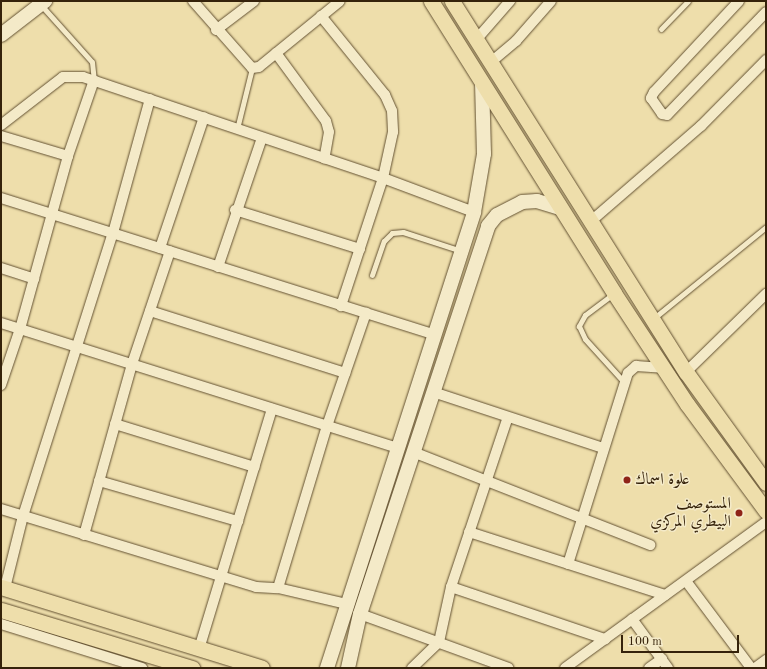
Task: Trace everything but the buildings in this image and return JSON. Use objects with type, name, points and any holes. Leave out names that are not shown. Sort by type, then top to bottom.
[{"type":"main road","points":[[431,1],[560,208],[663,368],[766,511]]},
{"type":"main road","points":[[452,1],[686,372],[764,476]]},
{"type":"main road","points":[[3,29],[41,2]]},
{"type":"main road","points":[[327,668],[474,212],[484,154],[482,83]]},
{"type":"main road","points":[[348,668],[360,614],[480,246],[488,226],[509,207],[537,201],[560,208]]},
{"type":"main road","points":[[464,246],[480,246]]},
{"type":"main road","points":[[624,308],[638,298]]},
{"type":"main road","points":[[409,413],[424,419]]},
{"type":"main road","points":[[3,587],[262,668]]},
{"type":"main road","points":[[1,610],[192,668]]},
{"type":"street","points":[[193,1],[216,30],[252,68],[259,67],[340,1]]},
{"type":"street","points":[[216,30],[254,1]]},
{"type":"street","points":[[476,40],[510,1]]},
{"type":"street","points":[[491,62],[516,41],[552,1]]},
{"type":"street","points":[[739,1],[654,92],[651,98],[662,114],[667,115],[766,12]]},
{"type":"street","points":[[321,16],[385,95],[392,111],[393,132],[383,178],[342,306]]},
{"type":"street","points":[[276,53],[326,121],[329,132],[324,159]]},
{"type":"street","points":[[590,222],[701,126],[766,60]]},
{"type":"street","points":[[1,125],[63,77],[94,80],[383,178],[474,212]]},
{"type":"street","points":[[1,385],[20,329],[68,156],[94,80]]},
{"type":"street","points":[[3,587],[23,516],[113,233],[150,99]]},
{"type":"street","points":[[84,534],[132,364],[150,311],[165,249],[204,117]]},
{"type":"street","points":[[1,136],[68,156]]},
{"type":"street","points":[[218,267],[235,210],[262,138]]},
{"type":"street","points":[[1,198],[435,335]]},
{"type":"street","points":[[235,210],[360,249]]},
{"type":"street","points":[[1,268],[34,279]]},
{"type":"street","points":[[686,372],[766,294]]},
{"type":"street","points":[[150,311],[345,373]]},
{"type":"street","points":[[278,588],[327,426],[366,313]]},
{"type":"street","points":[[1,323],[398,448]]},
{"type":"street","points":[[568,564],[624,382],[633,367],[663,368]]},
{"type":"street","points":[[432,392],[603,448]]},
{"type":"street","points":[[200,649],[272,409]]},
{"type":"street","points":[[412,668],[439,642],[451,588],[469,532],[489,481],[508,417]]},
{"type":"street","points":[[115,424],[255,467]]},
{"type":"street","points":[[413,452],[489,481],[581,520],[650,546]]},
{"type":"street","points":[[99,481],[238,521]]},
{"type":"street","points":[[1,509],[256,587],[278,588],[347,604]]},
{"type":"street","points":[[565,668],[766,522]]},
{"type":"street","points":[[469,532],[665,595]]},
{"type":"street","points":[[686,581],[751,668]]},
{"type":"street","points":[[451,588],[605,639]]},
{"type":"street","points":[[360,614],[508,668]]},
{"type":"street","points":[[632,619],[668,668]]},
{"type":"street","points":[[1,624],[111,663],[142,668]]},
{"type":"street","points":[[649,668],[662,659]]},
{"type":"street","points":[[755,668],[766,660]]},
{"type":"lane","points":[[661,29],[688,1]]},
{"type":"lane","points":[[41,2],[92,62],[94,80]]},
{"type":"lane","points":[[237,129],[252,68]]},
{"type":"lane","points":[[652,320],[766,227]]},
{"type":"lane","points":[[372,275],[384,241],[392,233],[403,232],[464,246]]},
{"type":"lane","points":[[614,293],[585,314],[579,326],[585,339],[624,382]]},
{"type":"place","name":"علوة اسماك","points":[[627,480]]},
{"type":"place","name":"المستوصف البيطري المركزي","points":[[739,513]]}]
